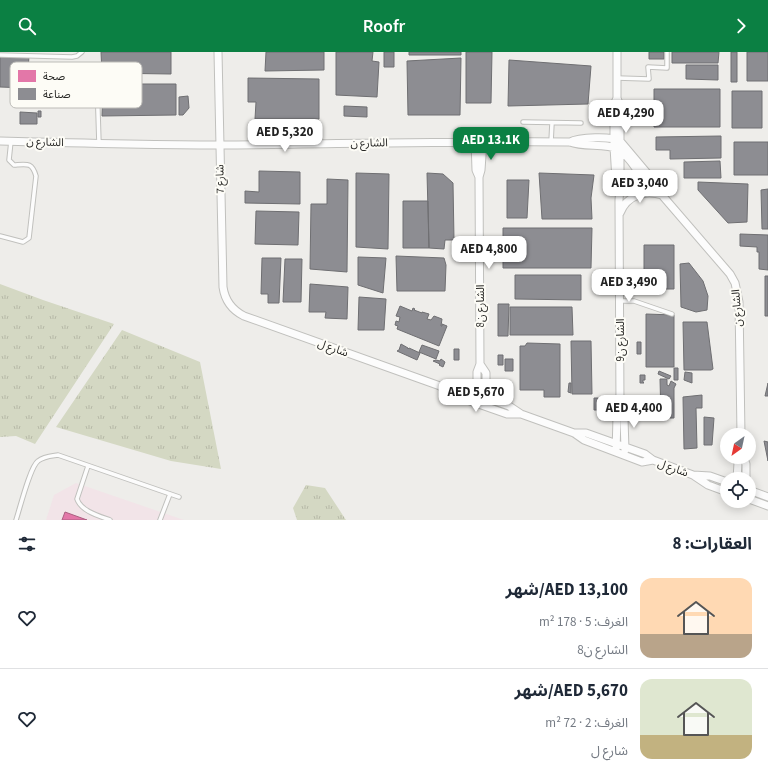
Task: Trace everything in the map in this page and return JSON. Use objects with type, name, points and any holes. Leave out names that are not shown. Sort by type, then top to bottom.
[{"type":"street","name":"شارع 7","points":[[218,52],[222,287],[229,304]]},
{"type":"street","name":"الشارع ن9","points":[[616,452],[617,416],[620,407],[619,200],[616,188],[617,140],[620,106],[617,98],[617,52]]},
{"type":"street","name":"الشارع ن","points":[[570,142],[575,139],[617,140],[652,179],[655,187]]},
{"type":"street","name":"الشارع ن","points":[[0,141],[99,144],[479,141],[570,142],[617,149],[648,184],[655,187],[663,195],[730,274],[735,283],[739,302],[741,428]]},
{"type":"street","name":"الشارع ن8","points":[[477,404],[476,372],[480,364],[479,177],[481,170],[479,141]]},
{"type":"street","points":[[619,217],[622,208],[635,195],[644,192],[654,192],[663,195]]},
{"type":"street","name":"شارع ل","points":[[229,304],[238,313],[244,316],[440,386],[450,394],[507,414],[521,414]]},
{"type":"street","name":"الشارع ن8","points":[[480,364],[486,373],[486,407]]},
{"type":"street","name":"شارع ل","points":[[440,386],[452,386],[509,406],[521,414],[574,433],[584,440],[642,462],[653,460]]},
{"type":"street","name":"الشارع ن9","points":[[620,407],[624,418],[624,455]]},
{"type":"street","name":"شارع ل","points":[[574,433],[586,433],[645,454],[653,460],[693,475],[708,485],[720,489]]},
{"type":"street","name":"شارع ل","points":[[693,475],[710,476],[720,480]]},
{"type":"street","points":[[756,493],[768,497]]},
{"type":"street","points":[[756,502],[768,506]]},
{"type":"lane","points":[[0,55],[72,57],[77,56],[82,52]]},
{"type":"lane","points":[[617,78],[649,79],[648,67],[667,68],[667,52]]},
{"type":"lane","points":[[98,108],[99,144]]},
{"type":"lane","points":[[523,122],[581,123]]},
{"type":"lane","points":[[551,142],[552,123]]},
{"type":"lane","points":[[0,236],[23,242],[29,238],[36,176],[34,168],[28,164],[14,165],[10,160],[10,141]]},
{"type":"lane","points":[[620,301],[634,301],[672,314]]},
{"type":"lane","points":[[16,520],[36,462],[47,456],[58,455],[179,497]]},
{"type":"lane","points":[[88,466],[76,499],[78,504],[85,509],[110,520]]},
{"type":"lane","points":[[160,520],[170,494]]},
{"type":"shaded area","points":[[76,483],[184,520],[46,520],[54,495]]},
{"type":"green space","points":[[0,284],[114,324],[35,444],[16,436],[0,437]]},
{"type":"green space","points":[[122,330],[200,362],[221,469],[171,461],[56,427]]},
{"type":"green space","points":[[306,485],[325,488],[346,520],[297,520],[293,508]]},
{"type":"building: صحة","points":[[65,512],[87,520],[62,520]]},
{"type":"building: صناعة","points":[[101,52],[171,52],[171,74],[142,74],[142,62],[101,62]]},
{"type":"building: صناعة","points":[[266,52],[324,52],[324,70],[265,71]]},
{"type":"building: صناعة","points":[[336,52],[373,52],[372,61],[379,62],[377,97],[336,95]]},
{"type":"building: صناعة","points":[[384,52],[394,52],[394,67],[384,67]]},
{"type":"building: صناعة","points":[[409,52],[461,52],[461,55],[409,55]]},
{"type":"building: صناعة","points":[[466,52],[492,52],[491,103],[466,103]]},
{"type":"building: صناعة","points":[[649,52],[664,52],[664,59],[649,59]]},
{"type":"building: صناعة","points":[[672,52],[719,52],[718,63],[672,63]]},
{"type":"building: صناعة","points":[[731,52],[737,52],[737,82],[731,82]]},
{"type":"building: صناعة","points":[[747,52],[768,52],[768,81],[747,81]]},
{"type":"building: صناعة","points":[[0,54],[29,56],[29,62],[10,62],[10,87],[0,87]]},
{"type":"building: صناعة","points":[[461,58],[460,115],[408,115],[407,61]]},
{"type":"building: صناعة","points":[[509,60],[591,66],[588,104],[508,106]]},
{"type":"building: صناعة","points":[[686,65],[718,65],[718,80],[686,79]]},
{"type":"building: صناعة","points":[[248,78],[319,79],[319,119],[255,119],[256,102],[248,102]]},
{"type":"building: صناعة","points":[[142,84],[176,84],[176,115],[102,116],[102,108],[142,108]]},
{"type":"building: صناعة","points":[[654,89],[720,89],[720,127],[654,127]]},
{"type":"building: صناعة","points":[[732,91],[762,91],[762,128],[732,128]]},
{"type":"building: صناعة","points":[[188,96],[189,108],[183,115],[179,115],[179,97]]},
{"type":"building: صناعة","points":[[344,106],[367,107],[367,117],[344,116]]},
{"type":"building: صناعة","points":[[38,111],[41,111],[41,117],[38,117]]},
{"type":"building: صناعة","points":[[20,112],[37,113],[37,124],[20,124]]},
{"type":"building: صناعة","points":[[721,136],[721,158],[670,159],[670,150],[656,150],[656,137]]},
{"type":"building: صناعة","points":[[734,142],[768,142],[768,175],[734,175]]},
{"type":"building: صناعة","points":[[720,161],[721,178],[684,178],[684,162]]},
{"type":"building: صناعة","points":[[259,171],[300,172],[300,204],[245,203],[245,191],[259,192]]},
{"type":"building: صناعة","points":[[356,173],[389,174],[388,249],[356,247]]},
{"type":"building: صناعة","points":[[427,173],[443,174],[453,183],[454,240],[445,240],[444,249],[429,248]]},
{"type":"building: صناعة","points":[[539,173],[594,175],[591,198],[592,219],[542,219]]},
{"type":"building: صناعة","points":[[327,179],[348,180],[347,272],[310,269],[311,204],[327,204]]},
{"type":"building: صناعة","points":[[507,180],[529,180],[527,218],[507,218]]},
{"type":"building: صناعة","points":[[698,182],[748,184],[747,222],[728,223],[698,190]]},
{"type":"building: صناعة","points":[[768,189],[768,229],[762,229],[761,190]]},
{"type":"building: صناعة","points":[[403,201],[428,201],[429,248],[403,248]]},
{"type":"building: صناعة","points":[[256,211],[299,212],[298,245],[255,244]]},
{"type":"building: صناعة","points":[[503,228],[592,228],[591,268],[503,268]]},
{"type":"building: صناعة","points":[[740,234],[768,235],[768,270],[759,269],[759,252],[757,252],[757,247],[740,246]]},
{"type":"building: صناعة","points":[[644,245],[674,245],[674,289],[644,289]]},
{"type":"building: صناعة","points":[[396,256],[444,258],[446,265],[445,291],[397,291]]},
{"type":"building: صناعة","points":[[358,257],[386,258],[383,293],[358,285]]},
{"type":"building: صناعة","points":[[262,258],[281,258],[279,303],[268,303],[268,294],[261,294]]},
{"type":"building: صناعة","points":[[285,259],[302,259],[301,302],[283,302]]},
{"type":"building: صناعة","points":[[689,263],[703,281],[708,296],[707,310],[696,312],[681,307],[680,264]]},
{"type":"building: صناعة","points":[[515,275],[581,275],[581,300],[515,299]]},
{"type":"building: صناعة","points":[[765,276],[768,276],[768,316],[765,316]]},
{"type":"building: صناعة","points":[[310,284],[348,287],[347,319],[325,318],[326,312],[309,312]]},
{"type":"building: صناعة","points":[[359,297],[386,299],[384,330],[358,330]]},
{"type":"building: صناعة","points":[[498,304],[509,304],[508,336],[498,336]]},
{"type":"building: صناعة","points":[[400,306],[412,311],[413,308],[415,309],[414,310],[422,313],[429,314],[427,319],[431,320],[434,316],[442,319],[441,326],[442,324],[447,326],[439,346],[397,329],[398,326],[395,325],[396,321],[399,322],[400,317],[396,316]]},
{"type":"building: صناعة","points":[[510,307],[572,307],[573,335],[510,335]]},
{"type":"building: صناعة","points":[[646,314],[674,315],[674,367],[646,367]]},
{"type":"building: صناعة","points":[[683,322],[707,322],[713,369],[684,370]]},
{"type":"building: صناعة","points":[[571,341],[591,341],[592,394],[572,394]]},
{"type":"building: صناعة","points":[[637,342],[641,342],[641,354],[637,354]]},
{"type":"building: صناعة","points":[[527,343],[560,344],[560,397],[544,397],[544,390],[520,390],[520,346],[525,346]]},
{"type":"building: صناعة","points":[[401,344],[408,349],[409,348],[420,353],[417,360],[397,351],[399,350]]},
{"type":"building: صناعة","points":[[422,345],[439,351],[436,359],[419,352]]},
{"type":"building: صناعة","points":[[454,349],[459,349],[459,360],[454,360]]},
{"type":"building: صناعة","points":[[498,355],[503,355],[503,365],[498,365]]},
{"type":"building: صناعة","points":[[441,359],[445,362],[443,367],[433,361],[440,361]]},
{"type":"building: صناعة","points":[[505,359],[513,359],[513,371],[505,371]]},
{"type":"building: صناعة","points":[[674,368],[678,368],[678,380],[674,380]]},
{"type":"building: صناعة","points":[[659,371],[671,376],[669,379],[658,374]]},
{"type":"building: صناعة","points":[[685,372],[692,373],[692,383],[684,380]]},
{"type":"building: صناعة","points":[[640,375],[645,375],[645,380],[643,380],[644,383],[640,383]]},
{"type":"building: صناعة","points":[[660,379],[667,379],[667,385],[669,386],[671,381],[676,384],[674,388],[674,418],[661,418]]},
{"type":"building: صناعة","points":[[569,383],[571,383],[571,393],[568,392]]},
{"type":"building: صناعة","points":[[768,383],[768,396],[765,396]]},
{"type":"building: صناعة","points":[[702,395],[702,408],[696,408],[697,448],[684,449],[683,397]]},
{"type":"building: صناعة","points":[[594,398],[599,398],[599,410],[594,410]]},
{"type":"building: صناعة","points":[[704,417],[714,418],[712,445],[704,445]]},
{"type":"building: صناعة","points":[[764,441],[768,442],[768,461]]}]
